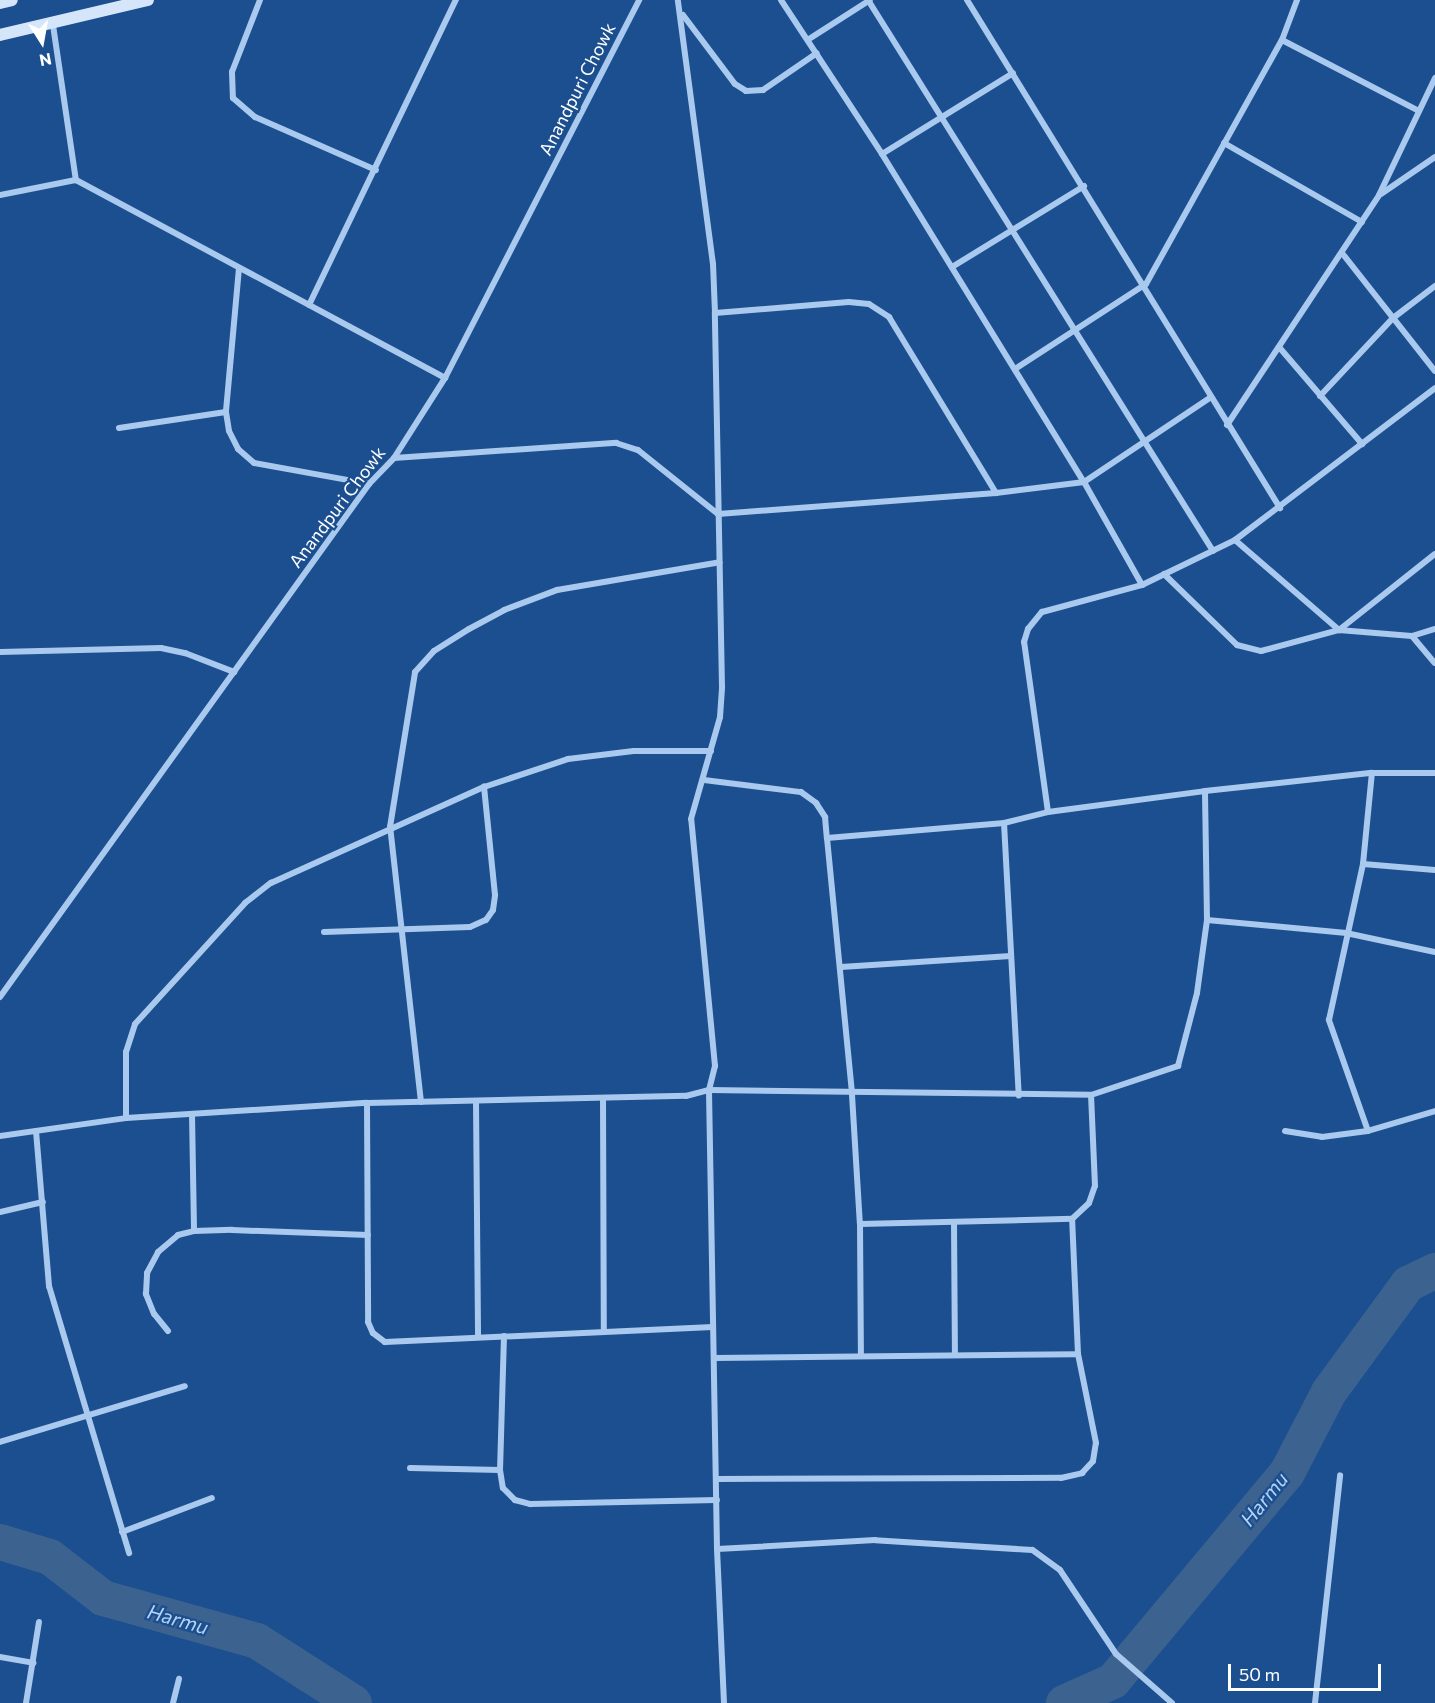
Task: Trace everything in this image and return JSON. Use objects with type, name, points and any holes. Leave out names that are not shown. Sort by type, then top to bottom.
[{"type":"main road","points":[[0,3],[12,0]]},
{"type":"main road","points":[[0,36],[53,25],[148,0]]},
{"type":"street","points":[[260,0],[232,72],[233,98],[255,117],[376,170]]},
{"type":"street","points":[[309,305],[456,0]]},
{"type":"street","name":"Anandpuri Chowk","points":[[0,997],[369,484],[394,458],[445,378],[639,0]]},
{"type":"street","points":[[678,0],[682,13],[713,264],[715,313],[722,687],[711,751],[691,819],[715,1065],[709,1090],[717,1549],[724,1703]]},
{"type":"street","points":[[781,0],[809,39],[882,153],[1084,482],[1142,585]]},
{"type":"street","points":[[809,39],[870,0],[1213,551]]},
{"type":"street","points":[[967,0],[1146,284],[1227,425],[1280,508]]},
{"type":"street","points":[[1015,369],[1146,284],[1282,40],[1297,0]]},
{"type":"street","points":[[682,13],[735,84],[746,91],[763,90],[817,53]]},
{"type":"street","points":[[53,25],[76,180]]},
{"type":"street","points":[[1282,40],[1419,111]]},
{"type":"street","points":[[882,153],[1013,73]]},
{"type":"street","points":[[1227,425],[1379,195],[1435,78]]},
{"type":"street","points":[[1224,143],[1362,222]]},
{"type":"street","points":[[1379,195],[1435,157]]},
{"type":"street","points":[[0,195],[76,180],[445,378]]},
{"type":"street","points":[[952,267],[1084,186]]},
{"type":"street","points":[[1342,253],[1435,371]]},
{"type":"street","points":[[239,267],[226,412],[229,431],[237,449],[254,463],[369,484]]},
{"type":"street","points":[[1320,396],[1393,318],[1435,286]]},
{"type":"street","points":[[715,313],[849,302],[869,304],[889,317],[996,493]]},
{"type":"street","points":[[1279,347],[1362,444]]},
{"type":"street","points":[[1048,812],[1024,642],[1028,629],[1042,612],[1142,585],[1234,540],[1280,508],[1435,388]]},
{"type":"street","points":[[394,458],[616,443],[638,450],[718,514],[996,493],[1084,482],[1211,397]]},
{"type":"street","points":[[119,428],[226,412]]},
{"type":"street","points":[[1234,540],[1339,630]]},
{"type":"street","points":[[1339,630],[1435,554]]},
{"type":"street","points":[[421,1102],[390,827],[415,672],[434,651],[504,610],[557,590],[720,562]]},
{"type":"street","points":[[1164,574],[1247,650],[1261,651],[1339,630],[1412,636],[1435,629]]},
{"type":"street","points":[[1412,636],[1435,663]]},
{"type":"street","points":[[0,652],[161,648],[185,653],[234,672]]},
{"type":"street","points":[[126,1118],[126,1052],[135,1024],[245,903],[271,883],[390,827],[484,787],[568,759],[599,754],[711,751]]},
{"type":"street","points":[[827,838],[1004,823],[1048,812],[1205,790],[1372,773],[1435,773]]},
{"type":"street","points":[[1368,1131],[1329,1020],[1346,933],[1363,864],[1372,773]]},
{"type":"street","points":[[704,780],[801,792],[816,803],[825,818],[852,1095],[860,1224],[861,1356]]},
{"type":"street","points":[[324,932],[470,927],[486,920],[493,910],[484,787]]},
{"type":"street","points":[[0,1136],[126,1118],[367,1103],[686,1096],[709,1090],[852,1095],[1091,1095],[1178,1066],[1197,993],[1207,920],[1205,790]]},
{"type":"street","points":[[1004,823],[1018,1096]]},
{"type":"street","points":[[1363,864],[1435,870]]},
{"type":"street","points":[[1207,920],[1346,933],[1435,952]]},
{"type":"street","points":[[841,967],[1011,956]]},
{"type":"street","points":[[860,1224],[1072,1219],[1089,1203],[1095,1186],[1091,1095]]},
{"type":"street","points":[[603,1098],[604,1331]]},
{"type":"street","points":[[476,1101],[478,1337]]},
{"type":"street","points":[[367,1103],[368,1322],[374,1334],[385,1342],[713,1327]]},
{"type":"street","points":[[1285,1131],[1322,1137],[1368,1131],[1435,1111]]},
{"type":"street","points":[[192,1114],[194,1231]]},
{"type":"street","points":[[36,1131],[49,1286],[129,1553]]},
{"type":"street","points":[[0,1212],[43,1202]]},
{"type":"street","points":[[717,1479],[1061,1478],[1082,1473],[1093,1461],[1096,1443],[1078,1353],[1072,1219]]},
{"type":"street","points":[[954,1222],[955,1355]]},
{"type":"street","points":[[168,1331],[154,1314],[146,1294],[147,1273],[158,1252],[178,1236],[194,1231],[368,1235]]},
{"type":"street","points":[[504,1336],[500,1470],[503,1488],[514,1500],[530,1504],[717,1500]]},
{"type":"street","points":[[714,1358],[1078,1353]]},
{"type":"street","points":[[0,1442],[186,1386]]},
{"type":"street","points":[[410,1468],[500,1470]]},
{"type":"street","points":[[1315,1703],[1340,1475]]},
{"type":"street","points":[[122,1532],[212,1498]]},
{"type":"street","points":[[717,1549],[874,1540],[1032,1550],[1060,1570],[1116,1654],[1170,1702]]},
{"type":"street","points":[[26,1703],[39,1622]]},
{"type":"street","points":[[0,1658],[33,1663]]},
{"type":"street","points":[[173,1703],[179,1679]]},
{"type":"waterway","name":"Harmu","points":[[1064,1703],[1113,1681],[1287,1473],[1329,1392],[1408,1284],[1435,1271]]},
{"type":"waterway","name":"Harmu","points":[[0,1542],[50,1557],[103,1598],[257,1641],[354,1703]]}]
